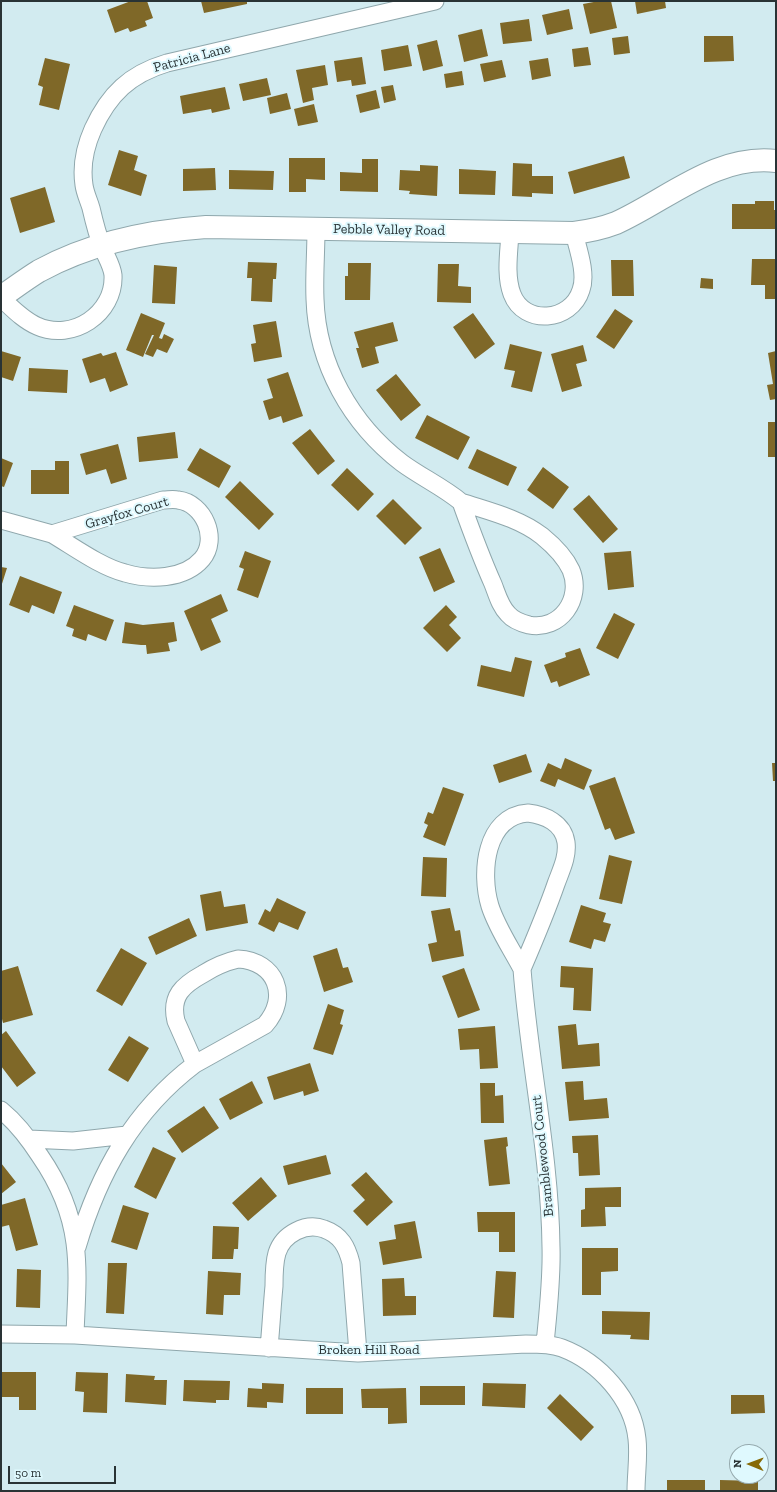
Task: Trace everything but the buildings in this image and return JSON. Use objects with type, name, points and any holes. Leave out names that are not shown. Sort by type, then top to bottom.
[{"type":"street","name":"Patricia Lane","points":[[1,297],[27,320],[37,326],[50,330],[64,331],[76,328],[95,317],[103,309],[108,300],[112,286],[113,273],[102,246],[84,186],[84,153],[104,108],[120,89],[133,78],[153,67],[175,61],[435,1]]},
{"type":"street","name":"Pebble Valley Road","points":[[1,297],[38,272],[56,263],[102,246],[141,235],[177,229],[206,228],[574,233],[594,230],[614,223],[708,173],[731,164],[753,161],[776,161]]},
{"type":"street","points":[[316,229],[315,300],[319,334],[327,363],[335,383],[354,414],[371,436],[402,463],[461,502],[506,517],[521,524],[541,535],[554,547],[570,570],[574,581],[574,593],[571,604],[564,614],[550,624],[540,626],[519,623],[507,614],[482,559],[461,502]]},
{"type":"street","points":[[510,233],[508,280],[512,295],[522,309],[538,316],[551,316],[565,312],[576,302],[582,289],[583,276],[574,233]]},
{"type":"street","name":"Grayfox Court","points":[[1,520],[52,534],[110,568],[137,576],[160,577],[181,573],[193,567],[203,558],[209,542],[207,527],[201,514],[187,503],[178,500],[163,500],[52,534]]},
{"type":"street","name":"Bramblewood Court","points":[[522,969],[546,914],[566,857],[566,841],[556,823],[548,817],[528,813],[509,818],[499,828],[490,844],[486,863],[486,884],[490,906],[498,925],[522,969],[525,1007],[542,1140],[552,1247],[551,1283],[545,1344]]},
{"type":"street","points":[[76,1251],[84,1224],[101,1180],[126,1135],[147,1108],[165,1089],[195,1064],[253,1033],[272,1018],[278,997],[277,989],[267,970],[261,965],[238,959],[228,961],[190,981],[179,993],[174,1014],[195,1064]]},
{"type":"street","points":[[1,1110],[29,1139],[51,1172],[58,1186],[70,1222],[76,1251],[77,1278],[75,1335]]},
{"type":"street","points":[[29,1139],[73,1141],[126,1135]]},
{"type":"street","points":[[269,1348],[275,1261],[280,1247],[291,1234],[301,1229],[320,1227],[337,1236],[348,1250],[351,1264],[358,1353]]},
{"type":"street","name":"Broken Hill Road","points":[[1,1334],[75,1335],[358,1353],[526,1344],[545,1344],[561,1347],[591,1364],[605,1376],[625,1401],[632,1418],[637,1438],[636,1491]]}]
